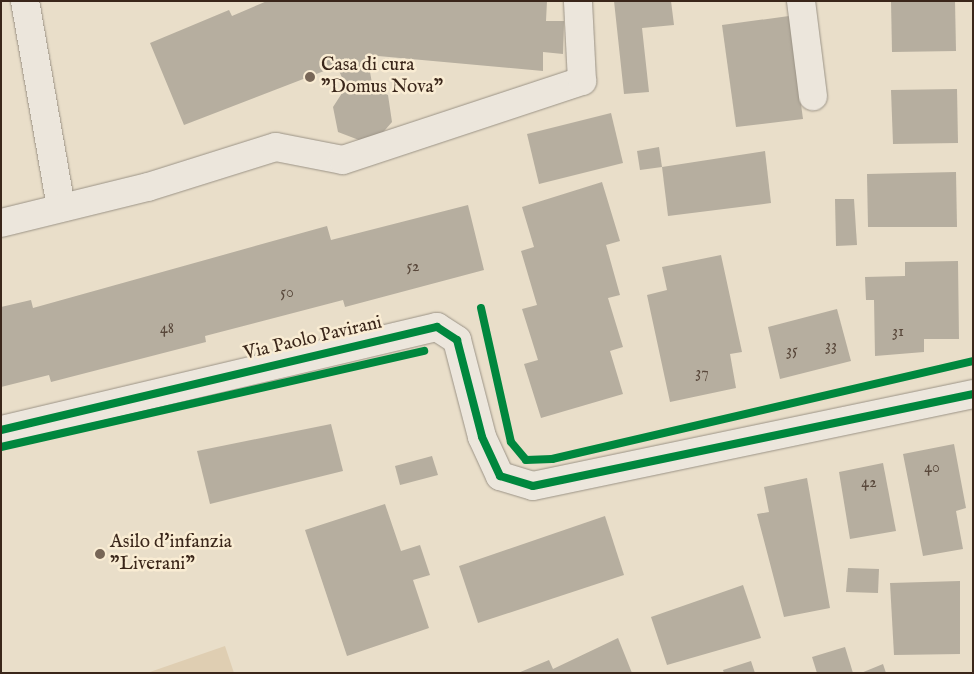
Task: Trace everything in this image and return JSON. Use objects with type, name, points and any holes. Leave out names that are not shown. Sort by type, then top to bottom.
[{"type":"street","points":[[25,1],[61,208]]},
{"type":"street","points":[[1,223],[148,187],[276,147],[343,160],[582,81],[578,1]]},
{"type":"street","points":[[801,1],[813,96]]},
{"type":"street","name":"Via Paolo Pavirani","points":[[1,430],[437,327],[457,340],[482,437],[500,476],[533,486],[973,394]]},
{"type":"shaded area","points":[[225,646],[234,673],[147,673]]},
{"type":"building","points":[[267,1],[547,1],[546,21],[564,21],[563,54],[543,52],[543,71],[367,55],[373,89],[388,95],[392,122],[372,145],[338,132],[333,107],[346,87],[337,66],[184,125],[150,43],[229,10],[232,16]]},
{"type":"building","points":[[614,1],[671,1],[674,25],[642,28],[649,92],[624,94]]},
{"type":"building","points":[[891,1],[955,1],[956,51],[892,52]]},
{"type":"building","points":[[789,16],[803,119],[736,127],[722,25]]},
{"type":"building","points":[[957,89],[958,143],[893,144],[891,90]]},
{"type":"building","points":[[611,113],[623,163],[539,184],[527,134]]},
{"type":"building","points":[[659,147],[662,167],[640,170],[637,151]]},
{"type":"building","points":[[765,151],[771,203],[668,216],[662,167]]},
{"type":"building","points":[[956,172],[957,227],[868,227],[867,174]]},
{"type":"building","points":[[602,182],[620,241],[606,245],[620,295],[608,298],[623,347],[610,351],[623,394],[541,418],[524,364],[538,360],[522,309],[537,305],[521,251],[534,247],[522,207]]},
{"type":"building","points":[[835,199],[854,199],[857,245],[836,246]]},
{"type":"building","points":[[468,205],[484,270],[345,307],[343,300],[205,336],[206,342],[51,382],[49,375],[1,387],[1,307],[31,300],[33,308],[327,226],[331,240]]},
{"type":"building","points":[[721,255],[742,352],[730,354],[736,388],[670,402],[647,295],[667,290],[662,267]]},
{"type":"building","points":[[958,261],[959,339],[924,339],[924,352],[875,356],[874,300],[866,300],[865,277],[905,276],[905,262]]},
{"type":"building","points":[[837,309],[851,361],[780,379],[768,327]]},
{"type":"building","points":[[331,424],[343,471],[210,504],[197,451]]},
{"type":"building","points":[[954,444],[966,508],[956,511],[963,549],[923,556],[903,454]]},
{"type":"building","points":[[432,456],[438,475],[400,485],[395,466]]},
{"type":"building","points":[[883,463],[896,531],[850,539],[839,472]]},
{"type":"building","points":[[807,478],[830,608],[784,617],[757,514],[769,512],[764,487]]},
{"type":"building","points":[[385,504],[401,551],[420,545],[430,575],[413,580],[429,628],[347,656],[305,530]]},
{"type":"building","points":[[605,516],[624,575],[478,623],[459,566]]},
{"type":"building","points":[[848,568],[879,569],[878,593],[846,592]]},
{"type":"building","points":[[960,581],[960,654],[894,655],[890,583]]},
{"type":"building","points":[[743,585],[761,638],[667,665],[651,617]]},
{"type":"building","points":[[618,638],[632,673],[518,673],[549,660],[553,669]]},
{"type":"building","points":[[845,647],[853,673],[817,673],[812,657]]},
{"type":"building","points":[[751,661],[755,673],[724,673],[723,670]]},
{"type":"building","points":[[883,664],[886,673],[861,673]]},
{"type":"cycle path","points":[[481,308],[511,442],[526,460],[552,459],[973,361]]},
{"type":"cycle path","points":[[1,430],[437,327],[457,340],[482,437],[500,476],[533,486],[973,394]]},
{"type":"cycle path","points":[[1,447],[424,351]]},
{"type":"place","name":"Casa di cura \"Domus Nova\"","points":[[310,77]]},
{"type":"place","name":"Asilo d'infanzia \"Liverani\"","points":[[100,554]]}]
